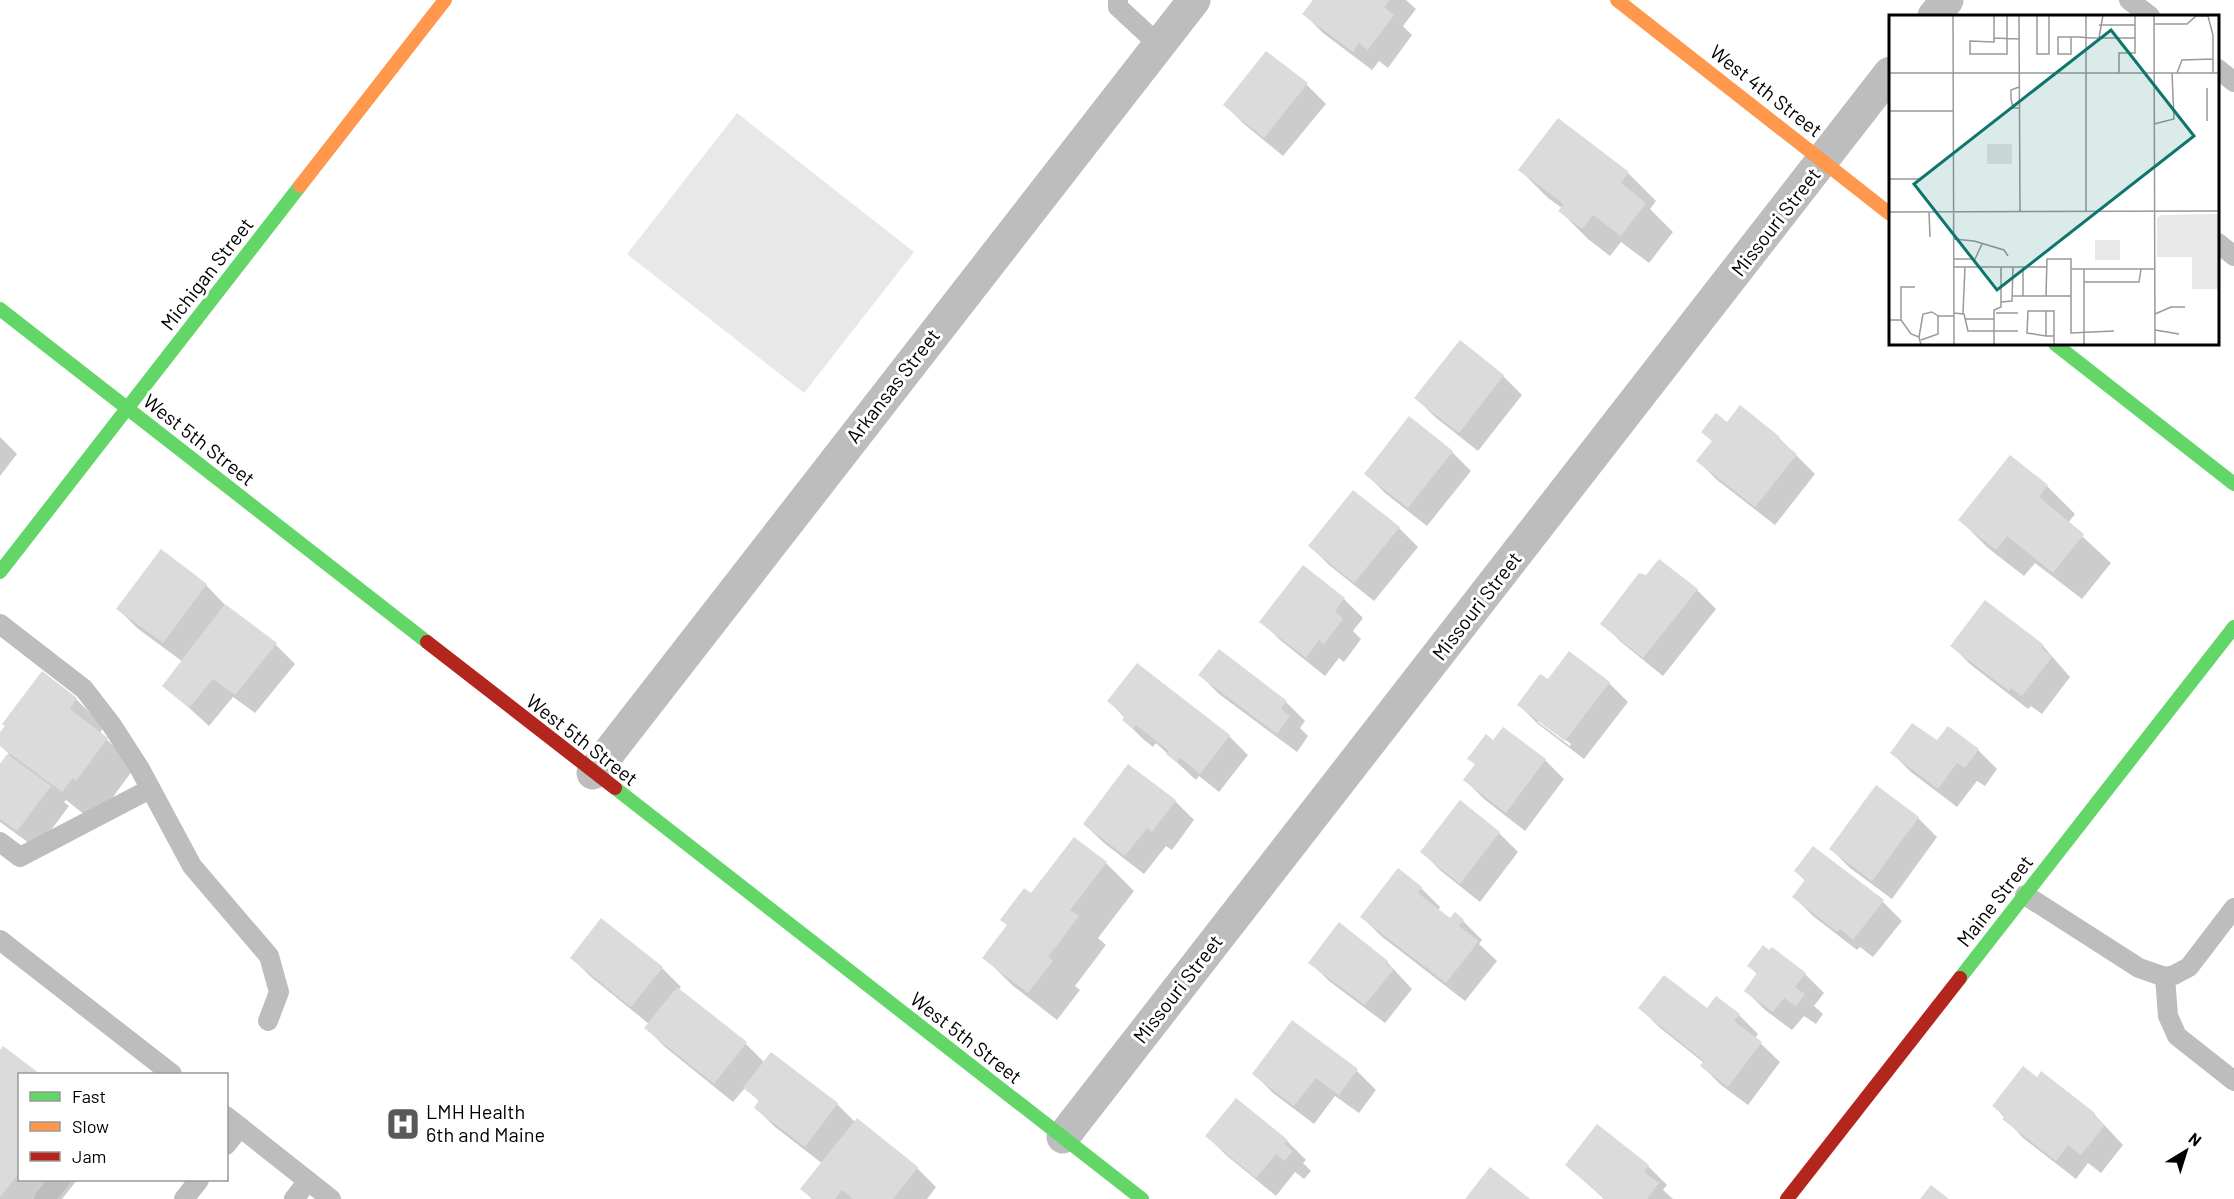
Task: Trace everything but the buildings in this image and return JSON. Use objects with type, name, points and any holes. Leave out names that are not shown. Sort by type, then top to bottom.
[{"type":"street","name":"Michigan Street","points":[[0,572],[445,0]]},
{"type":"street","name":"Arkansas Street","points":[[593,773],[1194,0]]},
{"type":"street","name":"West 4th Street","points":[[1617,0],[1889,213]]},
{"type":"street","points":[[1935,15],[1947,0]]},
{"type":"street","name":"Missouri Street","points":[[1063,1137],[1889,74]]},
{"type":"street","name":"West 5th Street","points":[[0,309],[1142,1199]]},
{"type":"street","points":[[2056,345],[2234,484]]},
{"type":"street","name":"Maine Street","points":[[1787,1199],[2234,627]]},
{"type":"lane","points":[[1118,0],[1118,7],[1159,45]]},
{"type":"lane","points":[[2129,0],[2149,15]]},
{"type":"lane","points":[[2219,71],[2234,82]]},
{"type":"lane","points":[[2219,245],[2234,256]]},
{"type":"lane","points":[[0,624],[84,689],[111,724],[192,866],[269,956],[279,992],[268,1021]]},
{"type":"lane","points":[[0,842],[20,857],[150,789]]},
{"type":"lane","points":[[2025,895],[2139,968],[2165,977],[2189,967],[2234,908]]},
{"type":"lane","points":[[0,940],[149,1067],[169,1073]]},
{"type":"lane","points":[[2165,977],[2168,1016],[2177,1035],[2234,1081]]},
{"type":"lane","points":[[228,1138],[233,1122],[331,1199]]},
{"type":"lane","points":[[44,1199],[58,1181]]},
{"type":"lane","points":[[184,1199],[198,1181]]},
{"type":"lane","points":[[294,1199],[308,1181]]},
{"type":"shaded area","points":[[737,113],[914,252],[804,393],[627,254]]},
{"type":"traffic: fast","points":[[0,572],[300,186]]},
{"type":"traffic: fast","points":[[0,309],[427,642]]},
{"type":"traffic: fast","points":[[2056,345],[2234,484]]},
{"type":"traffic: fast","points":[[1960,978],[2234,627]]},
{"type":"traffic: fast","points":[[615,788],[1142,1199]]},
{"type":"traffic: slow","points":[[300,186],[445,0]]},
{"type":"traffic: slow","points":[[1617,0],[1889,213]]},
{"type":"traffic: jam","points":[[427,642],[615,788]]},
{"type":"traffic: jam","points":[[1787,1199],[1960,978]]},
{"type":"place","name":"LMH Health 6th and Maine","points":[[403,1124]]}]
